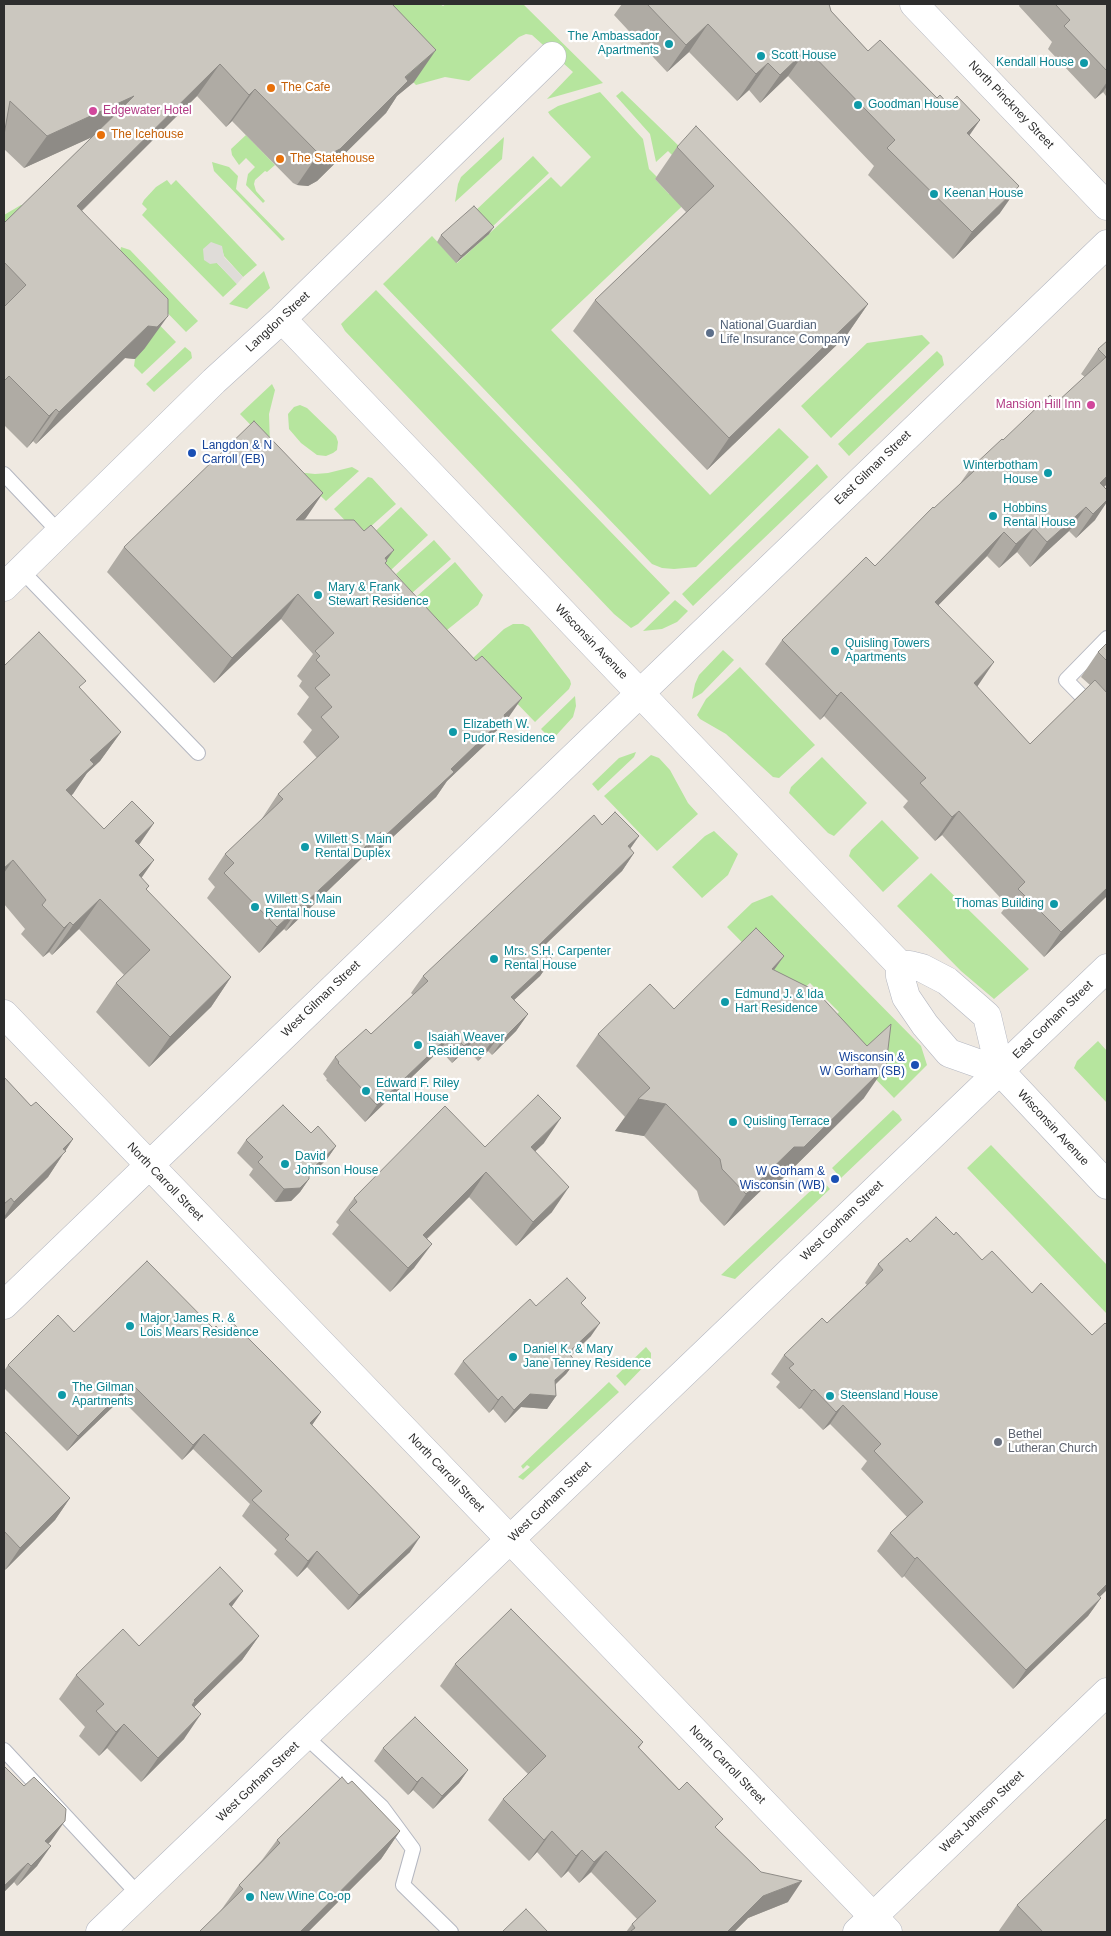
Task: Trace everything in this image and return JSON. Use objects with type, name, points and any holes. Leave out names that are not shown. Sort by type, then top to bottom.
[{"type":"street","name":"North Pinckney Street","points":[[914,4],[1107,206]]},
{"type":"street","name":"Langdon Street","points":[[12,578],[552,56]]},
{"type":"street","name":"East Gilman Street","points":[[639,692],[1107,244]]},
{"type":"street","name":"Wisconsin Avenue","points":[[282,319],[900,965],[900,976],[906,997],[949,1053],[1000,1071],[1107,1185]]},
{"type":"street","name":"West Gilman Street","points":[[4,1305],[639,692]]},
{"type":"street","points":[[900,965],[922,968],[947,981],[988,1016],[1000,1071]]},
{"type":"street","name":"East Gorham Street","points":[[1000,1071],[1107,968]]},
{"type":"street","name":"North Carroll Street","points":[[4,1014],[510,1540],[873,1927]]},
{"type":"street","name":"West Gorham Street","points":[[100,1932],[1000,1071]]},
{"type":"street","name":"West Johnson Street","points":[[873,1927],[1107,1692]]},
{"type":"lane","points":[[4,474],[59,532]]},
{"type":"lane","points":[[12,578],[198,753]]},
{"type":"lane","points":[[1107,638],[1066,680],[1107,722]]},
{"type":"lane","points":[[305,1736],[382,1808],[413,1849],[403,1885],[450,1932]]},
{"type":"lane","points":[[4,1750],[139,1895]]},
{"type":"green space","points":[[338,4],[440,4],[443,6],[446,4],[523,4],[603,83],[547,99],[573,72],[532,35],[526,34],[519,37],[469,81],[445,77],[416,85]]},
{"type":"green space","points":[[622,91],[712,178],[551,330],[710,495],[779,428],[809,457],[696,567],[674,569],[662,568],[652,564],[383,284],[432,236],[457,263],[551,177],[561,187],[591,157],[548,112],[558,106],[600,92],[643,139],[649,169],[657,177],[655,179],[669,194],[690,173],[668,151],[656,162],[650,134],[616,96]]},
{"type":"green space","points":[[246,135],[275,165],[255,180],[256,191],[265,201],[263,203],[246,185],[248,174],[255,167],[246,158],[239,165],[232,155],[231,149]]},
{"type":"green space","points":[[504,137],[502,159],[455,202],[461,177]]},
{"type":"green space","points":[[533,156],[549,173],[490,229],[474,212]]},
{"type":"green space","points":[[212,162],[229,167],[238,176],[236,189],[285,239],[282,241],[214,171]]},
{"type":"green space","points":[[167,180],[171,185],[176,180],[257,265],[243,277],[224,256],[221,246],[217,263],[237,284],[223,297],[142,215],[147,209],[142,204],[144,200],[156,187]]},
{"type":"green space","points":[[21,205],[28,205],[71,234],[176,342],[142,374],[134,366],[135,359],[4,233],[4,215]]},
{"type":"green space","points":[[121,247],[130,250],[198,321],[186,332],[118,262]]},
{"type":"green space","points":[[264,271],[270,288],[247,309],[229,304]]},
{"type":"green space","points":[[376,290],[670,593],[638,624],[631,628],[614,614],[345,331],[341,324]]},
{"type":"green space","points":[[922,335],[930,343],[831,438],[801,406],[867,343]]},
{"type":"green space","points":[[185,347],[191,352],[192,358],[154,392],[146,384]]},
{"type":"green space","points":[[937,351],[942,356],[944,365],[849,456],[838,444]]},
{"type":"green space","points":[[272,384],[275,390],[269,414],[270,445],[240,414]]},
{"type":"green space","points":[[300,405],[307,408],[336,436],[338,442],[337,450],[326,456],[317,455],[301,443],[289,429],[288,414],[294,407]]},
{"type":"green space","points":[[817,464],[828,477],[693,606],[682,594]]},
{"type":"green space","points":[[352,467],[359,471],[326,501],[296,472],[328,473]]},
{"type":"green space","points":[[368,477],[372,478],[396,504],[360,536],[334,509]]},
{"type":"green space","points":[[401,507],[428,535],[391,570],[364,542]]},
{"type":"green space","points":[[434,540],[451,559],[412,593],[396,574]]},
{"type":"green space","points":[[455,562],[483,595],[478,605],[447,630],[416,597]]},
{"type":"green space","points":[[675,600],[688,611],[677,622],[662,629],[643,631]]},
{"type":"green space","points":[[513,624],[523,624],[529,627],[570,680],[571,684],[569,689],[535,722],[473,658],[504,629]]},
{"type":"green space","points":[[723,650],[734,660],[702,693],[692,699],[699,675]]},
{"type":"green space","points":[[740,667],[815,745],[779,778],[773,777],[726,734],[700,719],[697,715],[706,699]]},
{"type":"green space","points":[[575,696],[576,706],[573,717],[552,740],[541,729]]},
{"type":"green space","points":[[636,752],[634,757],[598,791],[592,784],[619,758]]},
{"type":"green space","points":[[651,755],[659,758],[670,770],[688,803],[698,814],[657,851],[604,796]]},
{"type":"green space","points":[[822,757],[867,803],[834,836],[828,833],[789,793],[791,787]]},
{"type":"green space","points":[[882,820],[919,858],[883,892],[849,856],[851,850]]},
{"type":"green space","points":[[714,831],[738,854],[728,875],[702,898],[672,867],[705,836]]},
{"type":"green space","points":[[931,873],[1029,969],[994,999],[961,971],[897,906]]},
{"type":"green space","points":[[772,895],[921,1046],[927,1065],[894,1098],[825,1027],[839,1012],[810,983],[795,996],[727,927],[752,903]]},
{"type":"green space","points":[[1098,1041],[1107,1051],[1107,1103],[1074,1068],[1077,1061]]},
{"type":"green space","points":[[893,1110],[902,1120],[841,1178],[832,1168]]},
{"type":"green space","points":[[991,1145],[1107,1265],[1107,1314],[967,1168]]},
{"type":"green space","points":[[822,1180],[830,1189],[735,1279],[721,1275]]},
{"type":"green space","points":[[646,1347],[651,1353],[651,1359],[625,1386],[616,1376]]},
{"type":"green space","points":[[609,1382],[619,1392],[523,1480],[518,1477],[530,1467],[527,1465],[523,1469],[521,1466]]},
{"type":"shaded area","points":[[211,242],[222,246],[224,257],[243,277],[237,284],[217,263],[210,264],[204,260],[203,249]]},
{"type":"building","name":"Edgewater Hotel","points":[[4,4],[392,4],[436,50],[405,77],[408,81],[340,149],[330,154],[316,151],[255,89],[249,95],[220,64],[77,206],[168,299],[168,316],[157,327],[148,326],[59,412],[56,409],[49,416],[9,376],[4,381],[4,307],[26,285],[4,262],[4,223],[134,96],[47,136],[10,101],[4,135]]},
{"type":"building","points":[[647,4],[829,4],[831,11],[868,51],[880,40],[937,98],[940,95],[949,105],[957,96],[980,120],[967,133],[1019,186],[972,232],[887,148],[895,140],[807,49],[780,75],[768,63],[756,74],[708,24],[686,45]]},
{"type":"building","points":[[1055,4],[1107,4],[1107,71],[1064,26],[1070,20]]},
{"type":"building","name":"National Guardian Life Insurance Company","points":[[696,126],[868,304],[729,438],[595,300],[714,186],[677,147]]},
{"type":"building","points":[[474,206],[494,227],[461,256],[441,235]]},
{"type":"building","points":[[1107,341],[1107,476],[1100,483],[1107,490],[1107,500],[1093,514],[1086,507],[1047,542],[1034,528],[1016,544],[1004,532],[935,602],[994,662],[974,683],[1030,744],[1095,680],[1107,693],[1107,888],[1061,932],[1018,889],[1025,882],[959,811],[952,817],[920,783],[926,778],[841,692],[837,696],[782,640],[866,557],[875,566],[933,507],[974,471],[971,468],[1050,395],[1057,402],[1106,357],[1098,349]]},
{"type":"building","points":[[254,421],[323,493],[296,520],[354,520],[364,531],[371,525],[394,550],[385,558],[387,561],[385,563],[476,661],[482,656],[522,698],[451,769],[454,772],[385,836],[381,832],[277,927],[224,873],[234,863],[225,854],[283,799],[278,794],[339,737],[321,717],[332,707],[315,688],[330,675],[316,660],[320,656],[315,651],[334,633],[298,594],[232,658],[124,547]]},
{"type":"building","points":[[39,632],[86,681],[79,687],[121,732],[90,760],[94,764],[66,790],[104,829],[132,801],[154,823],[135,841],[154,860],[139,875],[149,886],[146,889],[231,977],[170,1037],[116,983],[150,950],[100,899],[73,925],[70,922],[64,928],[42,905],[46,900],[13,860],[4,868],[4,666]]},
{"type":"building","points":[[1107,643],[1107,661],[1098,652]]},
{"type":"building","points":[[615,812],[639,836],[628,846],[634,853],[539,945],[552,959],[511,997],[528,1014],[504,1038],[501,1034],[490,1044],[479,1032],[464,1046],[452,1033],[377,1105],[338,1063],[335,1057],[366,1029],[371,1034],[428,981],[423,976],[594,815],[602,825]]},
{"type":"building","points":[[756,928],[784,956],[772,969],[816,991],[867,1046],[891,1024],[886,1066],[804,1147],[794,1147],[746,1194],[722,1169],[720,1159],[666,1104],[638,1099],[650,1088],[598,1034],[650,984],[674,1009]]},
{"type":"building","points":[[4,1077],[31,1106],[36,1102],[73,1139],[63,1149],[66,1151],[14,1202],[11,1198],[4,1204]]},
{"type":"building","points":[[538,1095],[561,1118],[531,1147],[569,1187],[533,1222],[486,1172],[423,1235],[432,1244],[408,1268],[349,1210],[357,1202],[354,1198],[445,1106],[485,1147]]},
{"type":"building","name":"David Johnson House","points":[[283,1105],[311,1133],[318,1126],[336,1146],[309,1172],[309,1179],[300,1188],[284,1189],[258,1162],[263,1157],[246,1140]]},
{"type":"building","name":"Bethel Lutheran Church","points":[[936,1217],[954,1235],[956,1232],[982,1260],[992,1251],[1032,1293],[1041,1283],[1092,1335],[1105,1323],[1107,1325],[1107,1584],[1097,1594],[1101,1598],[1026,1670],[917,1557],[915,1559],[890,1533],[923,1502],[874,1451],[881,1444],[843,1405],[836,1412],[814,1389],[812,1391],[789,1368],[794,1364],[784,1355],[822,1318],[827,1323],[883,1270],[878,1264],[907,1238],[910,1242]]},
{"type":"building","points":[[147,1261],[214,1329],[216,1326],[223,1333],[233,1323],[273,1363],[321,1412],[310,1423],[420,1537],[359,1595],[317,1551],[308,1561],[285,1539],[289,1535],[252,1500],[262,1491],[204,1434],[193,1445],[131,1383],[78,1436],[8,1365],[58,1315],[74,1332]]},
{"type":"building","name":"Daniel K. & Mary Jane Tenney Residence","points":[[567,1278],[586,1298],[581,1303],[600,1323],[568,1353],[576,1361],[555,1380],[556,1396],[530,1394],[514,1410],[502,1396],[498,1400],[463,1361],[530,1299],[536,1306]]},
{"type":"building","points":[[4,1431],[70,1498],[20,1548],[4,1531]]},
{"type":"building","points":[[220,1567],[243,1591],[229,1604],[259,1636],[194,1700],[192,1705],[201,1714],[158,1758],[124,1724],[116,1732],[96,1711],[104,1704],[76,1675],[123,1629],[139,1646]]},
{"type":"building","points":[[511,1609],[643,1742],[638,1747],[679,1790],[687,1782],[723,1819],[715,1827],[761,1872],[802,1881],[763,1896],[727,1932],[631,1931],[635,1928],[632,1924],[656,1901],[606,1851],[594,1862],[582,1850],[576,1856],[552,1831],[544,1840],[503,1799],[546,1756],[455,1664]]},
{"type":"building","points":[[415,1717],[468,1770],[442,1796],[422,1777],[417,1782],[383,1748]]},
{"type":"building","points":[[4,1766],[24,1786],[34,1777],[66,1809],[65,1821],[45,1841],[51,1846],[31,1866],[28,1863],[4,1886]]},
{"type":"building","points":[[342,1777],[348,1784],[352,1781],[400,1831],[300,1932],[199,1932],[243,1889],[239,1885],[280,1843],[277,1840]]},
{"type":"building","points":[[1107,1818],[1107,1932],[1043,1932],[1017,1905]]},
{"type":"building","points":[[526,1909],[548,1932],[502,1932]]},
{"type":"place","name":"The Ambassador Apartments","points":[[669,44]]},
{"type":"place","name":"Scott House","points":[[761,56]]},
{"type":"place","name":"Kendall House","points":[[1084,63]]},
{"type":"place","name":"The Cafe","points":[[271,88]]},
{"type":"place","name":"Goodman House","points":[[858,105]]},
{"type":"place","name":"Edgewater Hotel","points":[[93,111]]},
{"type":"place","name":"The Icehouse","points":[[101,135]]},
{"type":"place","name":"The Statehouse","points":[[280,159]]},
{"type":"place","name":"Keenan House","points":[[934,194]]},
{"type":"place","name":"National Guardian Life Insurance Company","points":[[710,333]]},
{"type":"place","name":"Mansion Hill Inn","points":[[1091,405]]},
{"type":"place","name":"Langdon & N Carroll (EB)","points":[[192,453]]},
{"type":"place","name":"Winterbotham House","points":[[1048,473]]},
{"type":"place","name":"Hobbins Rental House","points":[[993,516]]},
{"type":"place","name":"Mary & Frank Stewart Residence","points":[[318,595]]},
{"type":"place","name":"Quisling Towers Apartments","points":[[835,651]]},
{"type":"place","name":"Elizabeth W. Pudor Residence","points":[[453,732]]},
{"type":"place","name":"Willett S. Main Rental Duplex","points":[[305,847]]},
{"type":"place","name":"Thomas Building","points":[[1054,904]]},
{"type":"place","name":"Willett S. Main Rental house","points":[[255,907]]},
{"type":"place","name":"Mrs. S.H. Carpenter Rental House","points":[[494,959]]},
{"type":"place","name":"Edmund J. & Ida Hart Residence","points":[[725,1002]]},
{"type":"place","name":"Isaiah Weaver Residence","points":[[418,1045]]},
{"type":"place","name":"Wisconsin & W Gorham (SB)","points":[[915,1065]]},
{"type":"place","name":"Edward F. Riley Rental House","points":[[366,1091]]},
{"type":"place","name":"Quisling Terrace","points":[[733,1122]]},
{"type":"place","name":"David Johnson House","points":[[285,1164]]},
{"type":"place","name":"W Gorham & Wisconsin (WB)","points":[[835,1179]]},
{"type":"place","name":"Major James R. & Lois Mears Residence","points":[[130,1326]]},
{"type":"place","name":"Daniel K. & Mary Jane Tenney Residence","points":[[513,1357]]},
{"type":"place","name":"The Gilman Apartments","points":[[62,1395]]},
{"type":"place","name":"Steensland House","points":[[830,1396]]},
{"type":"place","name":"Bethel Lutheran Church","points":[[998,1442]]},
{"type":"place","name":"New Wine Co-op","points":[[250,1897]]}]
